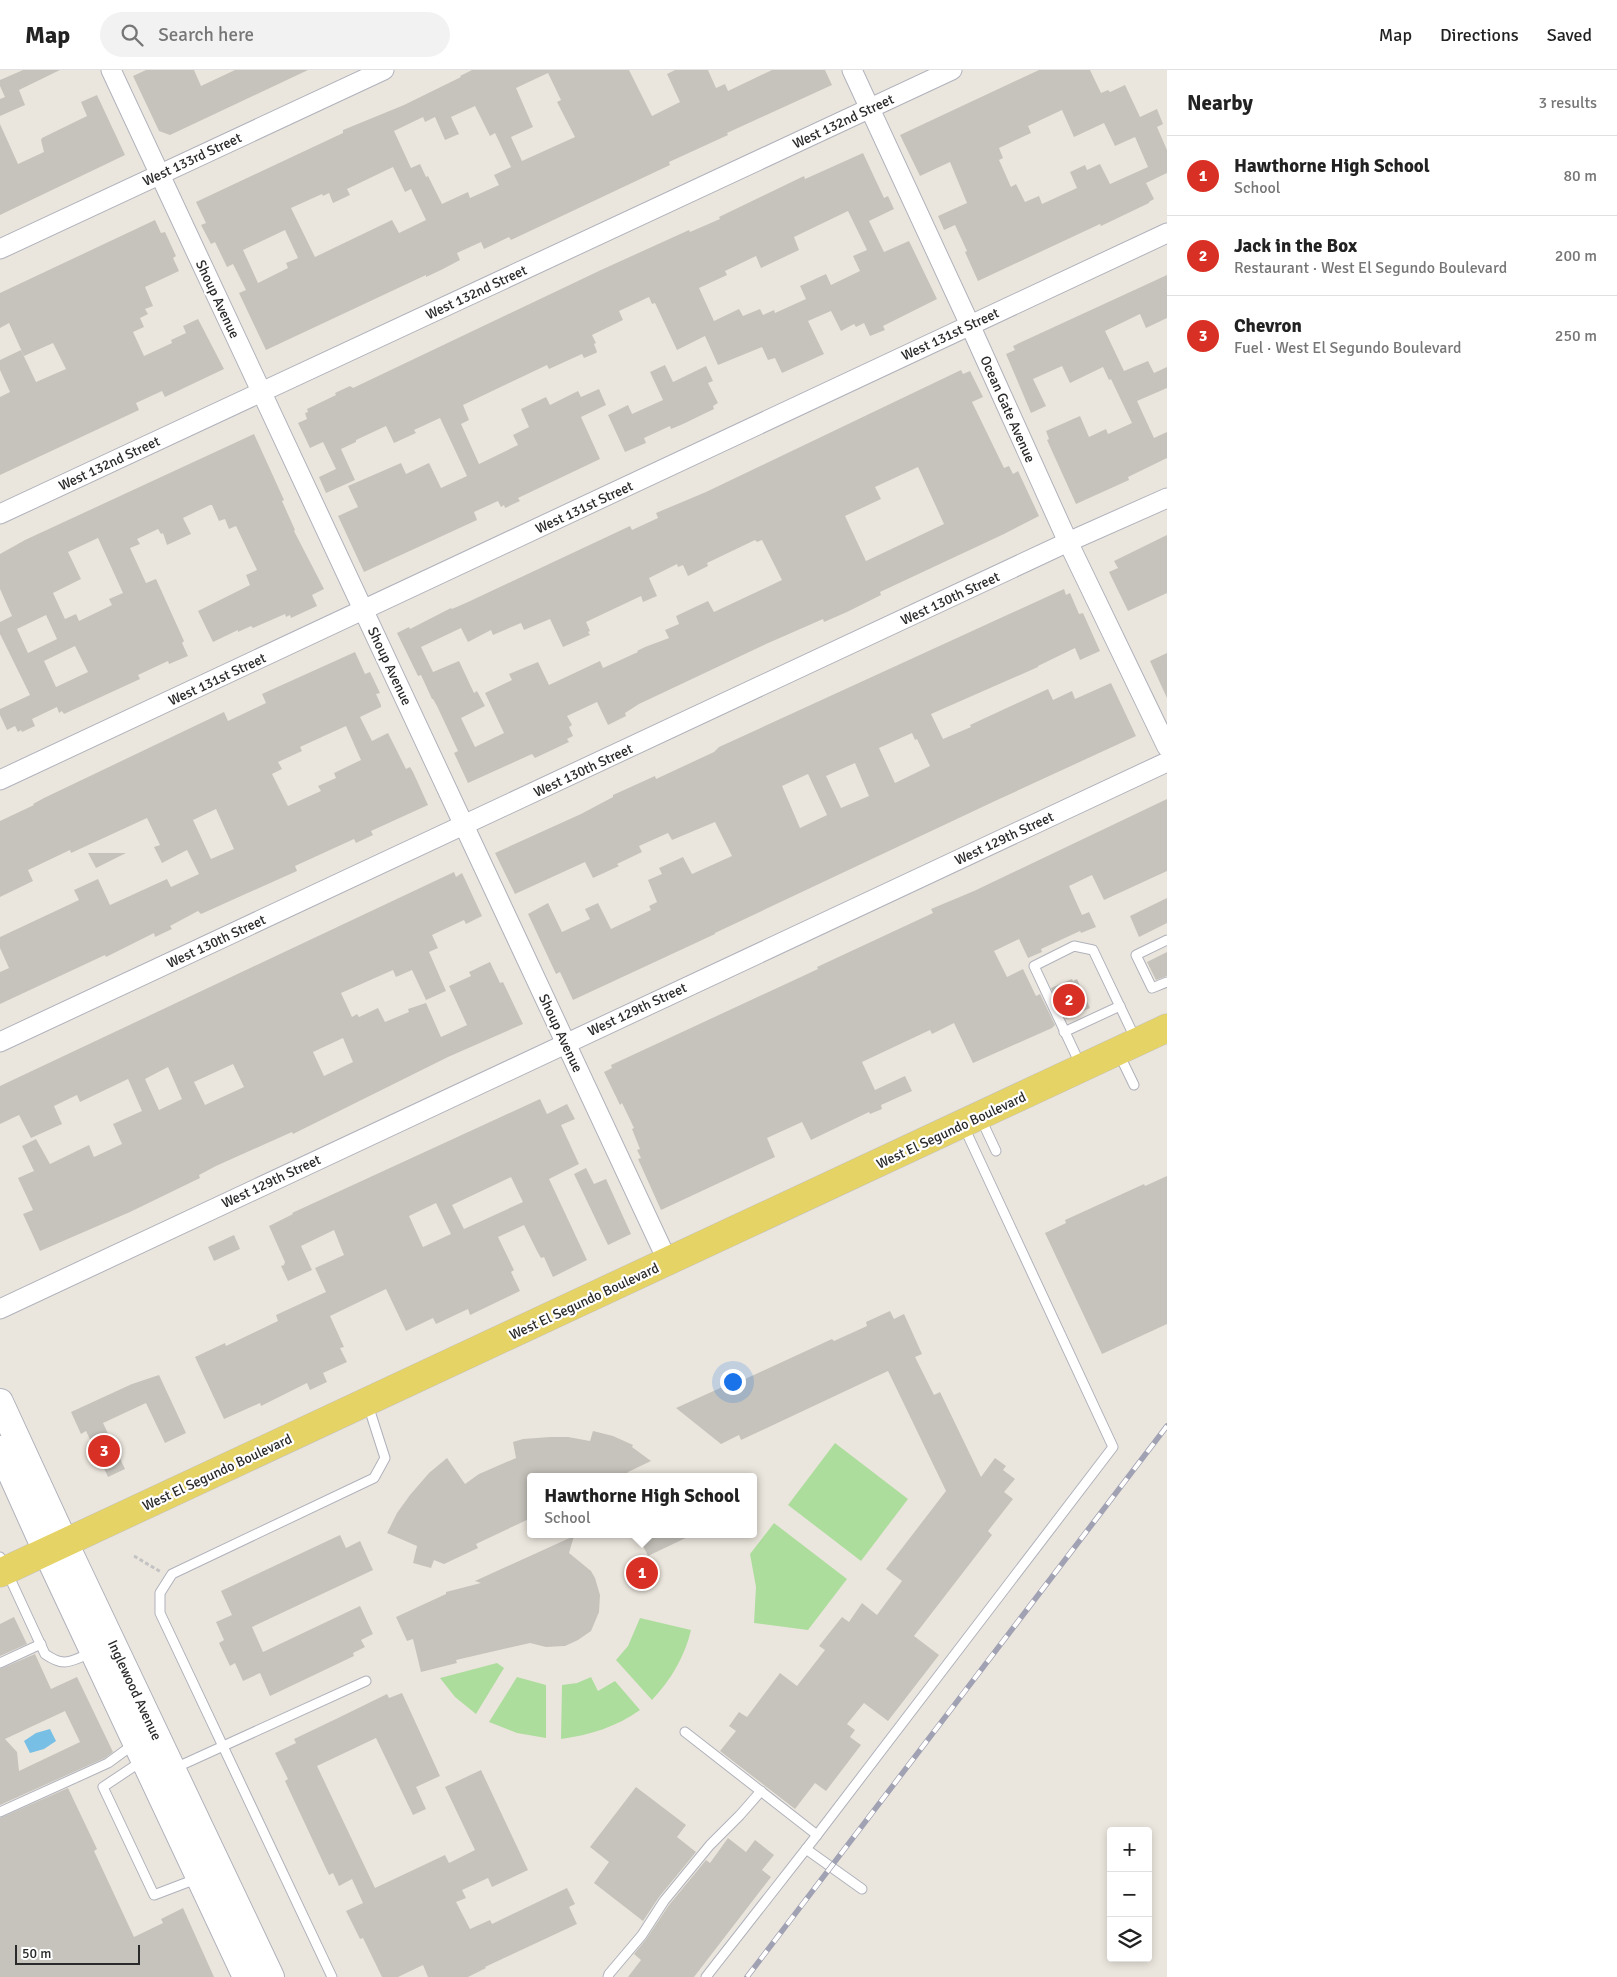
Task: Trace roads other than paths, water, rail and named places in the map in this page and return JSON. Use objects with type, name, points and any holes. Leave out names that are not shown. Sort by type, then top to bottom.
[{"type":"main road","name":"West El Segundo Boulevard","points":[[2,1567],[55,1547],[367,1403],[1167,1028]]},
{"type":"main road","name":"Inglewood Avenue","points":[[0,1402],[55,1547]]},
{"type":"main road","name":"Inglewood Avenue","points":[[0,1449],[55,1547],[103,1647],[155,1766],[200,1877],[246,1977]]},
{"type":"main road","name":"Inglewood Avenue","points":[[103,1647],[155,1766],[271,1977]]},
{"type":"street","name":"Shoup Avenue","points":[[111,70],[668,1262]]},
{"type":"street","name":"West 133rd Street","points":[[0,249],[384,70]]},
{"type":"street","name":"Ocean Gate Avenue","points":[[852,70],[1068,542],[1167,747]]},
{"type":"street","name":"West 132nd Street","points":[[0,514],[952,70]]},
{"type":"street","name":"West 131st Street","points":[[0,780],[1167,233]]},
{"type":"street","name":"West 130th Street","points":[[0,1042],[1068,542],[1167,498]]},
{"type":"street","name":"West 129th Street","points":[[0,1309],[1167,762]]},
{"type":"lane","points":[[1167,940],[1136,954],[1152,988],[1167,982]]},
{"type":"lane","points":[[1082,1068],[1034,966],[1074,946],[1093,950],[1120,1006],[1134,1085]]},
{"type":"lane","points":[[1064,1032],[1120,1006]]},
{"type":"lane","points":[[971,1120],[996,1151]]},
{"type":"lane","points":[[706,1977],[817,1835],[1113,1447],[971,1120]]},
{"type":"lane","points":[[332,1977],[160,1613],[160,1593],[172,1574],[374,1478],[385,1458],[367,1403]]},
{"type":"lane","points":[[2,1567],[45,1654],[57,1662],[64,1663],[103,1647]]},
{"type":"lane","points":[[0,1664],[40,1644]]},
{"type":"lane","points":[[200,1877],[154,1895],[103,1787],[155,1766],[223,1746],[366,1681]]},
{"type":"lane","points":[[686,1732],[817,1835]]},
{"type":"lane","points":[[0,1812],[108,1763],[155,1766]]},
{"type":"lane","points":[[608,1977],[642,1935],[664,1901],[710,1845],[761,1791]]},
{"type":"lane","points":[[806,1849],[862,1889]]},
{"type":"water","points":[[50,1729],[56,1741],[44,1749],[30,1753],[24,1741],[36,1733]]},
{"type":"railway","points":[[747,1977],[1167,1426]]},
{"type":"place","name":"Jack in the Box","points":[[1069,1000]]},
{"type":"place","name":"Chevron","points":[[104,1451]]},
{"type":"place","name":"Hawthorne High School","points":[[642,1573]]}]
